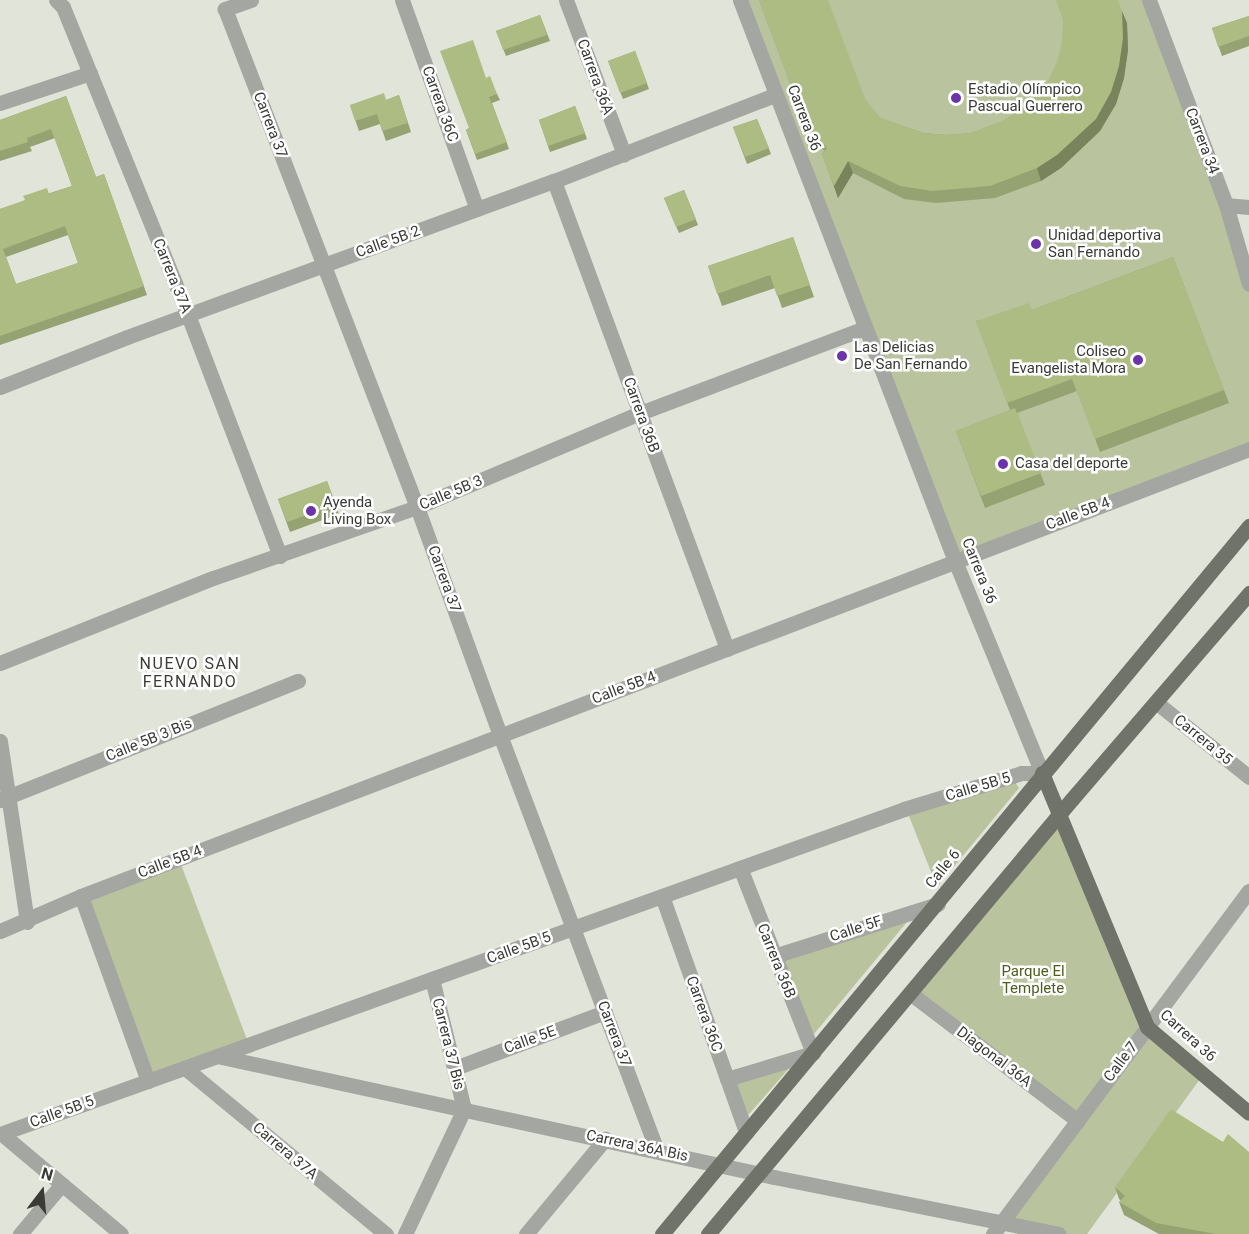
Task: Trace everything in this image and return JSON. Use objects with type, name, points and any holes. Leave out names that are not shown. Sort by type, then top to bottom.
[{"type":"main road","name":"Calle 6","points":[[662,1234],[938,904],[1042,773],[1249,526]]},
{"type":"main road","points":[[708,1234],[1058,815],[1157,703],[1249,593]]},
{"type":"main road","name":"Carrera 36","points":[[1042,773],[1147,1027],[1249,1113]]},
{"type":"street","name":"Carrera 37A","points":[[57,0],[63,6],[188,315],[280,556]]},
{"type":"street","name":"Carrera 37","points":[[251,0],[225,9],[417,507],[657,1150]]},
{"type":"street","name":"Carrera 36C","points":[[402,0],[477,209]]},
{"type":"street","name":"Carrera 36A","points":[[566,0],[624,154]]},
{"type":"street","name":"Carrera 36","points":[[740,0],[955,561],[1042,773]]},
{"type":"street","name":"Carrera 34","points":[[1149,0],[1226,205],[1249,284]]},
{"type":"street","points":[[0,104],[90,73]]},
{"type":"street","name":"Calle 5B 2","points":[[0,387],[188,315],[554,181],[775,95]]},
{"type":"street","name":"Carrera 36B","points":[[554,181],[727,649]]},
{"type":"street","points":[[1226,205],[1249,207]]},
{"type":"street","name":"Calle 5B 3","points":[[0,663],[213,578],[417,507],[640,413],[865,328]]},
{"type":"street","name":"Calle 5B 4","points":[[0,931],[27,922],[81,896],[1249,449]]},
{"type":"street","name":"Calle 5B 3 Bis","points":[[4,798],[298,681]]},
{"type":"street","name":"Carrera 35","points":[[1157,703],[1249,777]]},
{"type":"street","points":[[0,741],[4,798],[27,922]]},
{"type":"street","name":"Calle 5B 5","points":[[1,1134],[904,809],[1022,773],[1042,773]]},
{"type":"street","name":"Carrera 36B","points":[[740,868],[813,1053]]},
{"type":"street","name":"Calle 7","points":[[997,1229],[1249,891]]},
{"type":"street","points":[[81,896],[148,1082]]},
{"type":"street","name":"Carrera 36C","points":[[662,896],[746,1132]]},
{"type":"street","name":"Calle 5F","points":[[774,956],[938,904]]},
{"type":"street","name":"Carrera 37 Bis","points":[[432,979],[464,1109]]},
{"type":"street","name":"Diagonal 36A","points":[[910,993],[1077,1121]]},
{"type":"street","name":"Calle 5E","points":[[455,1068],[605,1012]]},
{"type":"street","points":[[728,1079],[813,1053]]},
{"type":"street","name":"Carrera 36A Bis","points":[[217,1056],[720,1163],[997,1229],[1058,1234]]},
{"type":"street","name":"Carrera 37A","points":[[185,1068],[386,1234]]},
{"type":"street","points":[[405,1234],[464,1109]]},
{"type":"street","points":[[1,1134],[121,1234]]},
{"type":"street","points":[[526,1234],[604,1139]]},
{"type":"street","points":[[20,1234],[62,1184]]},
{"type":"green space","name":"Unidad deportiva San Fernando","points":[[740,0],[1149,0],[1249,284],[1249,449],[955,561]]},
{"type":"green space","points":[[1014,780],[1019,788],[937,887],[907,811]]},
{"type":"green space","name":"Parque El Templete","points":[[1058,815],[1147,1027],[1203,1075],[1087,1234],[1058,1234],[1001,1224],[1077,1121],[910,993]]},
{"type":"green space","points":[[179,859],[249,1045],[148,1081],[81,896]]},
{"type":"green space","points":[[907,922],[814,1034],[777,957]]},
{"type":"green space","points":[[792,1065],[743,1121],[731,1081]]},
{"type":"building","points":[[759,0],[828,0],[866,101],[880,118],[924,133],[946,135],[971,133],[1003,121],[1028,104],[1045,87],[1057,62],[1062,42],[1063,20],[1056,0],[1118,0],[1122,11],[1123,38],[1119,66],[1111,92],[1096,119],[1057,155],[1037,168],[990,186],[932,191],[900,186],[848,161],[834,186],[822,154],[827,148],[808,124],[796,100]]},
{"type":"building","points":[[540,15],[547,35],[503,50],[496,31]]},
{"type":"building","points":[[1249,16],[1249,36],[1218,47],[1212,28]]},
{"type":"building","points":[[473,40],[486,78],[490,76],[497,94],[489,97],[507,142],[475,154],[466,130],[469,128],[440,51]]},
{"type":"building","points":[[635,51],[647,83],[620,93],[608,61]]},
{"type":"building","points":[[384,93],[386,100],[399,95],[408,123],[382,131],[377,114],[355,121],[350,105]]},
{"type":"building","points":[[66,96],[96,177],[104,174],[144,286],[0,336],[0,209],[25,200],[23,196],[47,188],[49,194],[72,186],[51,129],[27,138],[28,142],[0,151],[0,120]],"holes":[[[65,226],[78,263],[16,284],[3,249]]]},
{"type":"building","points":[[575,106],[585,133],[548,146],[539,120]]},
{"type":"building","points":[[757,119],[769,148],[745,157],[733,127]]},
{"type":"building","points":[[684,190],[696,219],[676,227],[664,198]]},
{"type":"building","points":[[793,237],[810,285],[777,296],[770,275],[717,294],[708,266]]},
{"type":"building","name":"Coliseo Evangelista Mora","points":[[1173,257],[1224,390],[1095,439],[1072,379],[1007,403],[976,321],[1029,303],[1032,310]]},
{"type":"building","name":"Casa del deporte","points":[[1015,408],[1041,473],[981,496],[956,431]]},
{"type":"building","points":[[327,481],[336,505],[287,522],[278,499]]},
{"type":"building","points":[[1171,1109],[1223,1142],[1228,1134],[1249,1152],[1249,1234],[1216,1234],[1156,1223],[1119,1202],[1125,1196],[1115,1187]]},
{"type":"place","name":"Estadio Olímpico Pascual Guerrero","points":[[956,98]]},
{"type":"place","name":"Unidad deportiva San Fernando","points":[[1036,244]]},
{"type":"place","name":"Las Delicias De San Fernando","points":[[842,356]]},
{"type":"place","name":"Coliseo Evangelista Mora","points":[[1138,360]]},
{"type":"place","name":"Casa del deporte","points":[[1003,464]]},
{"type":"place","name":"Ayenda Living Box","points":[[311,511]]},
{"type":"district","name":"NUEVO SAN FERNANDO","points":[[190,673]]}]
